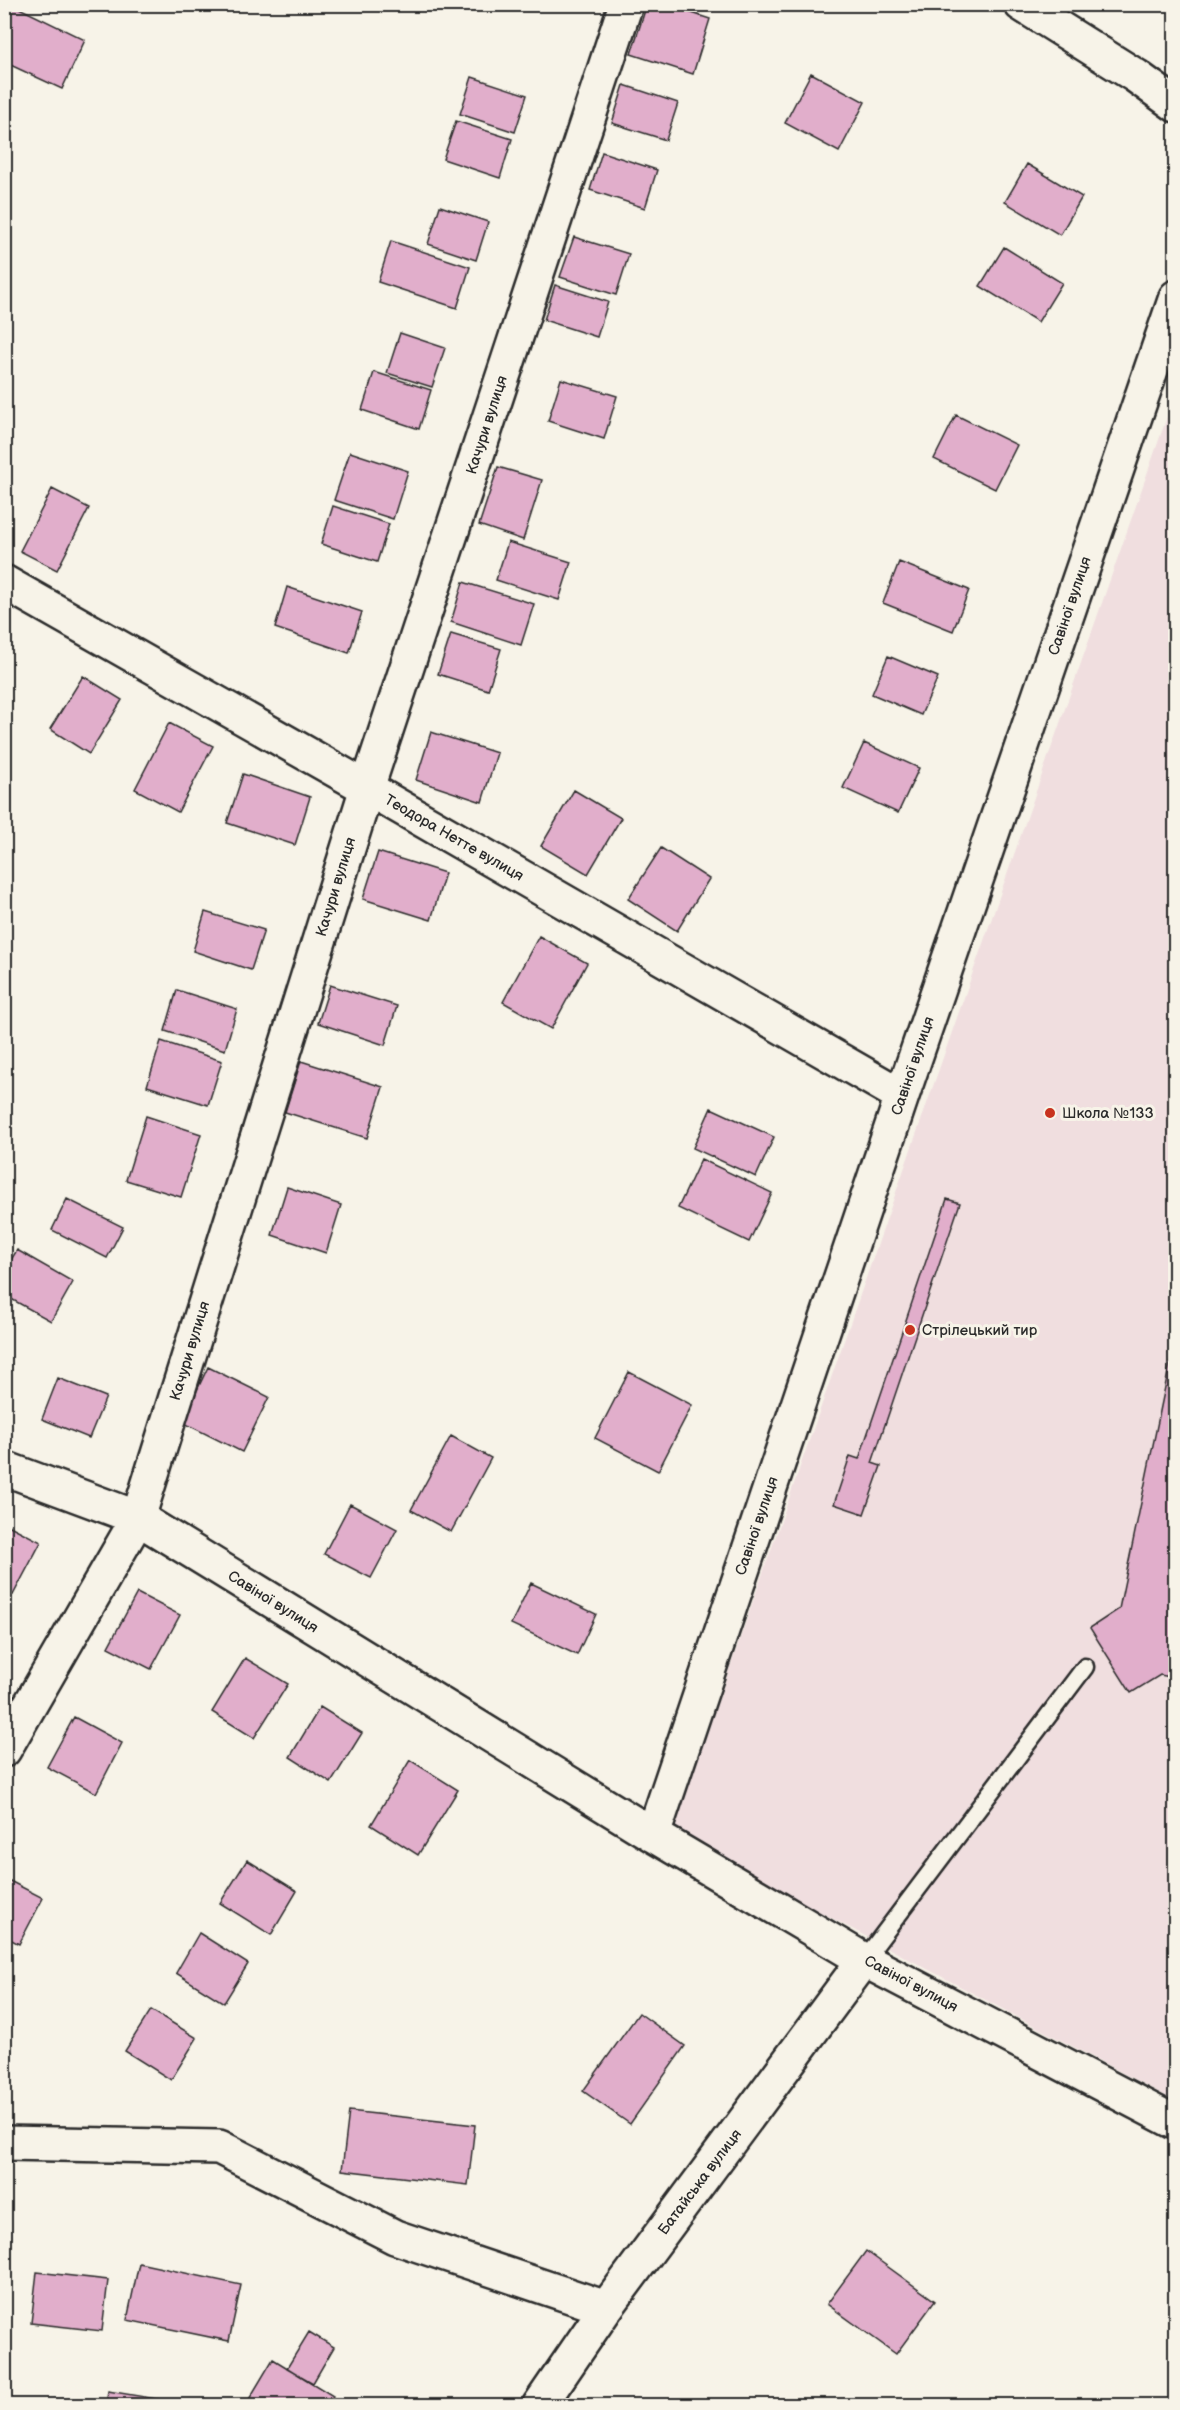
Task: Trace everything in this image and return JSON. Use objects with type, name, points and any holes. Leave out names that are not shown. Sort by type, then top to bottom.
[{"type":"street","name":"Качури вулиця","points":[[4,1750],[138,1518],[367,788],[626,4]]},
{"type":"street","points":[[1020,4],[1136,76],[1176,105]]},
{"type":"street","name":"Савіної вулиця","points":[[653,1835],[902,1096],[1176,297]]},
{"type":"street","name":"Теодора Нетте вулиця","points":[[4,582],[902,1096]]},
{"type":"street","name":"Савіної вулиця","points":[[4,1468],[138,1518],[653,1835],[864,1960],[1176,2123]]},
{"type":"street","name":"Батайська вулиця","points":[[539,2406],[606,2308],[864,1960]]},
{"type":"street","points":[[4,2143],[219,2147],[396,2237],[606,2308]]},
{"type":"lane","points":[[864,1960],[1085,1667]]},
{"type":"shaded area","name":"Школа №133","points":[[1175,394],[1175,2101],[672,1833]]},
{"type":"building","points":[[4,4],[11,4],[85,40],[62,89],[4,62]]},
{"type":"building","points":[[647,4],[664,4],[710,19],[693,74],[631,54]]},
{"type":"building","points":[[811,73],[865,102],[839,152],[785,123]]},
{"type":"building","points":[[472,77],[527,95],[515,132],[460,114]]},
{"type":"building","points":[[624,85],[678,103],[666,140],[612,123]]},
{"type":"building","points":[[456,121],[512,139],[500,178],[443,159]]},
{"type":"building","points":[[602,152],[657,170],[645,208],[590,190]]},
{"type":"building","points":[[1027,164],[1082,197],[1060,235],[1005,202]]},
{"type":"building","points":[[440,206],[488,222],[476,260],[428,244]]},
{"type":"building","points":[[574,237],[629,254],[616,295],[560,277]]},
{"type":"building","points":[[391,241],[470,267],[457,308],[378,282]]},
{"type":"building","points":[[1004,247],[1062,283],[1038,322],[980,286]]},
{"type":"building","points":[[555,285],[608,302],[597,337],[544,320]]},
{"type":"building","points":[[400,333],[445,348],[432,387],[387,373]]},
{"type":"building","points":[[374,372],[431,390],[419,429],[362,410]]},
{"type":"building","points":[[561,379],[617,396],[604,439],[548,421]]},
{"type":"building","points":[[956,415],[1017,445],[995,489],[934,459]]},
{"type":"building","points":[[350,452],[408,471],[393,519],[334,500]]},
{"type":"building","points":[[498,467],[542,480],[523,540],[479,525]]},
{"type":"building","points":[[52,489],[89,508],[57,570],[20,551]]},
{"type":"building","points":[[333,506],[389,524],[377,562],[321,544]]},
{"type":"building","points":[[508,542],[571,562],[559,600],[496,580]]},
{"type":"building","points":[[899,562],[969,590],[953,631],[883,603]]},
{"type":"building","points":[[463,582],[534,604],[521,645],[451,622]]},
{"type":"building","points":[[287,587],[362,612],[349,653],[275,628]]},
{"type":"building","points":[[451,634],[501,649],[488,690],[438,674]]},
{"type":"building","points":[[888,656],[938,677],[921,715],[872,694]]},
{"type":"building","points":[[83,676],[122,700],[89,754],[50,729]]},
{"type":"building","points":[[169,723],[213,746],[178,812],[135,789]]},
{"type":"building","points":[[431,732],[497,753],[482,802],[416,780]]},
{"type":"building","points":[[864,743],[919,768],[898,813],[843,788]]},
{"type":"building","points":[[243,774],[310,797],[295,845],[227,823]]},
{"type":"building","points":[[574,790],[621,818],[588,874],[541,846]]},
{"type":"building","points":[[661,848],[709,879],[677,931],[628,899]]},
{"type":"building","points":[[378,852],[445,873],[431,920],[363,899]]},
{"type":"building","points":[[205,912],[264,930],[251,970],[193,951]]},
{"type":"building","points":[[539,936],[587,963],[551,1029],[503,1002]]},
{"type":"building","points":[[330,985],[397,1006],[385,1045],[318,1023]]},
{"type":"building","points":[[177,990],[237,1009],[225,1050],[165,1031]]},
{"type":"building","points":[[161,1041],[222,1061],[208,1105],[147,1086]]},
{"type":"building","points":[[301,1061],[383,1087],[367,1138],[285,1112]]},
{"type":"building","points":[[711,1108],[774,1137],[756,1177],[693,1148]]},
{"type":"building","points":[[146,1116],[201,1134],[181,1197],[126,1180]]},
{"type":"building","points":[[701,1159],[772,1193],[749,1242],[678,1208]]},
{"type":"building","points":[[287,1187],[341,1205],[326,1253],[272,1235]]},
{"type":"building","points":[[67,1199],[123,1227],[107,1258],[52,1230]]},
{"type":"building","name":"Стрілецький тир","points":[[947,1199],[960,1203],[872,1463],[881,1466],[864,1514],[834,1504],[850,1456],[859,1459]]},
{"type":"building","points":[[17,1250],[73,1282],[51,1321],[4,1295],[4,1271]]},
{"type":"building","points":[[1176,1334],[1176,1678],[1160,1675],[1131,1693],[1090,1628],[1119,1609]]},
{"type":"building","points":[[208,1367],[269,1397],[242,1452],[182,1422]]},
{"type":"building","points":[[629,1372],[692,1405],[658,1471],[595,1438]]},
{"type":"building","points":[[58,1378],[106,1397],[89,1438],[42,1419]]},
{"type":"building","points":[[451,1436],[491,1458],[451,1532],[411,1510]]},
{"type":"building","points":[[350,1504],[397,1529],[371,1578],[324,1554]]},
{"type":"building","points":[[4,1523],[41,1542],[13,1595],[4,1591]]},
{"type":"building","points":[[531,1583],[596,1614],[577,1655],[511,1624]]},
{"type":"building","points":[[137,1593],[180,1615],[151,1669],[108,1647]]},
{"type":"building","points":[[245,1658],[288,1684],[254,1738],[212,1712]]},
{"type":"building","points":[[320,1707],[362,1733],[331,1783],[290,1757]]},
{"type":"building","points":[[74,1717],[122,1743],[96,1793],[47,1767]]},
{"type":"building","points":[[410,1760],[458,1790],[418,1855],[371,1825]]},
{"type":"building","points":[[247,1860],[297,1891],[271,1935],[220,1903]]},
{"type":"building","points":[[4,1878],[43,1898],[19,1944],[4,1936]]},
{"type":"building","points":[[199,1933],[248,1964],[224,2003],[176,1973]]},
{"type":"building","points":[[151,2010],[197,2038],[171,2080],[125,2051]]},
{"type":"building","points":[[639,2013],[685,2046],[630,2124],[583,2091]]},
{"type":"building","points":[[349,2111],[475,2125],[468,2185],[342,2170]]},
{"type":"building","points":[[866,2251],[935,2301],[896,2354],[827,2304]]},
{"type":"building","points":[[139,2263],[241,2285],[229,2341],[127,2320]]},
{"type":"building","points":[[37,2272],[108,2280],[102,2331],[31,2323]]},
{"type":"building","points":[[309,2332],[334,2347],[313,2383],[287,2368]]},
{"type":"building","points":[[273,2359],[333,2396],[328,2406],[255,2406],[248,2401]]},
{"type":"building","points":[[108,2391],[163,2400],[162,2406],[106,2406]]},
{"type":"place","name":"Школа №133","points":[[1050,1113]]},
{"type":"place","name":"Стрілецький тир","points":[[910,1330]]}]
